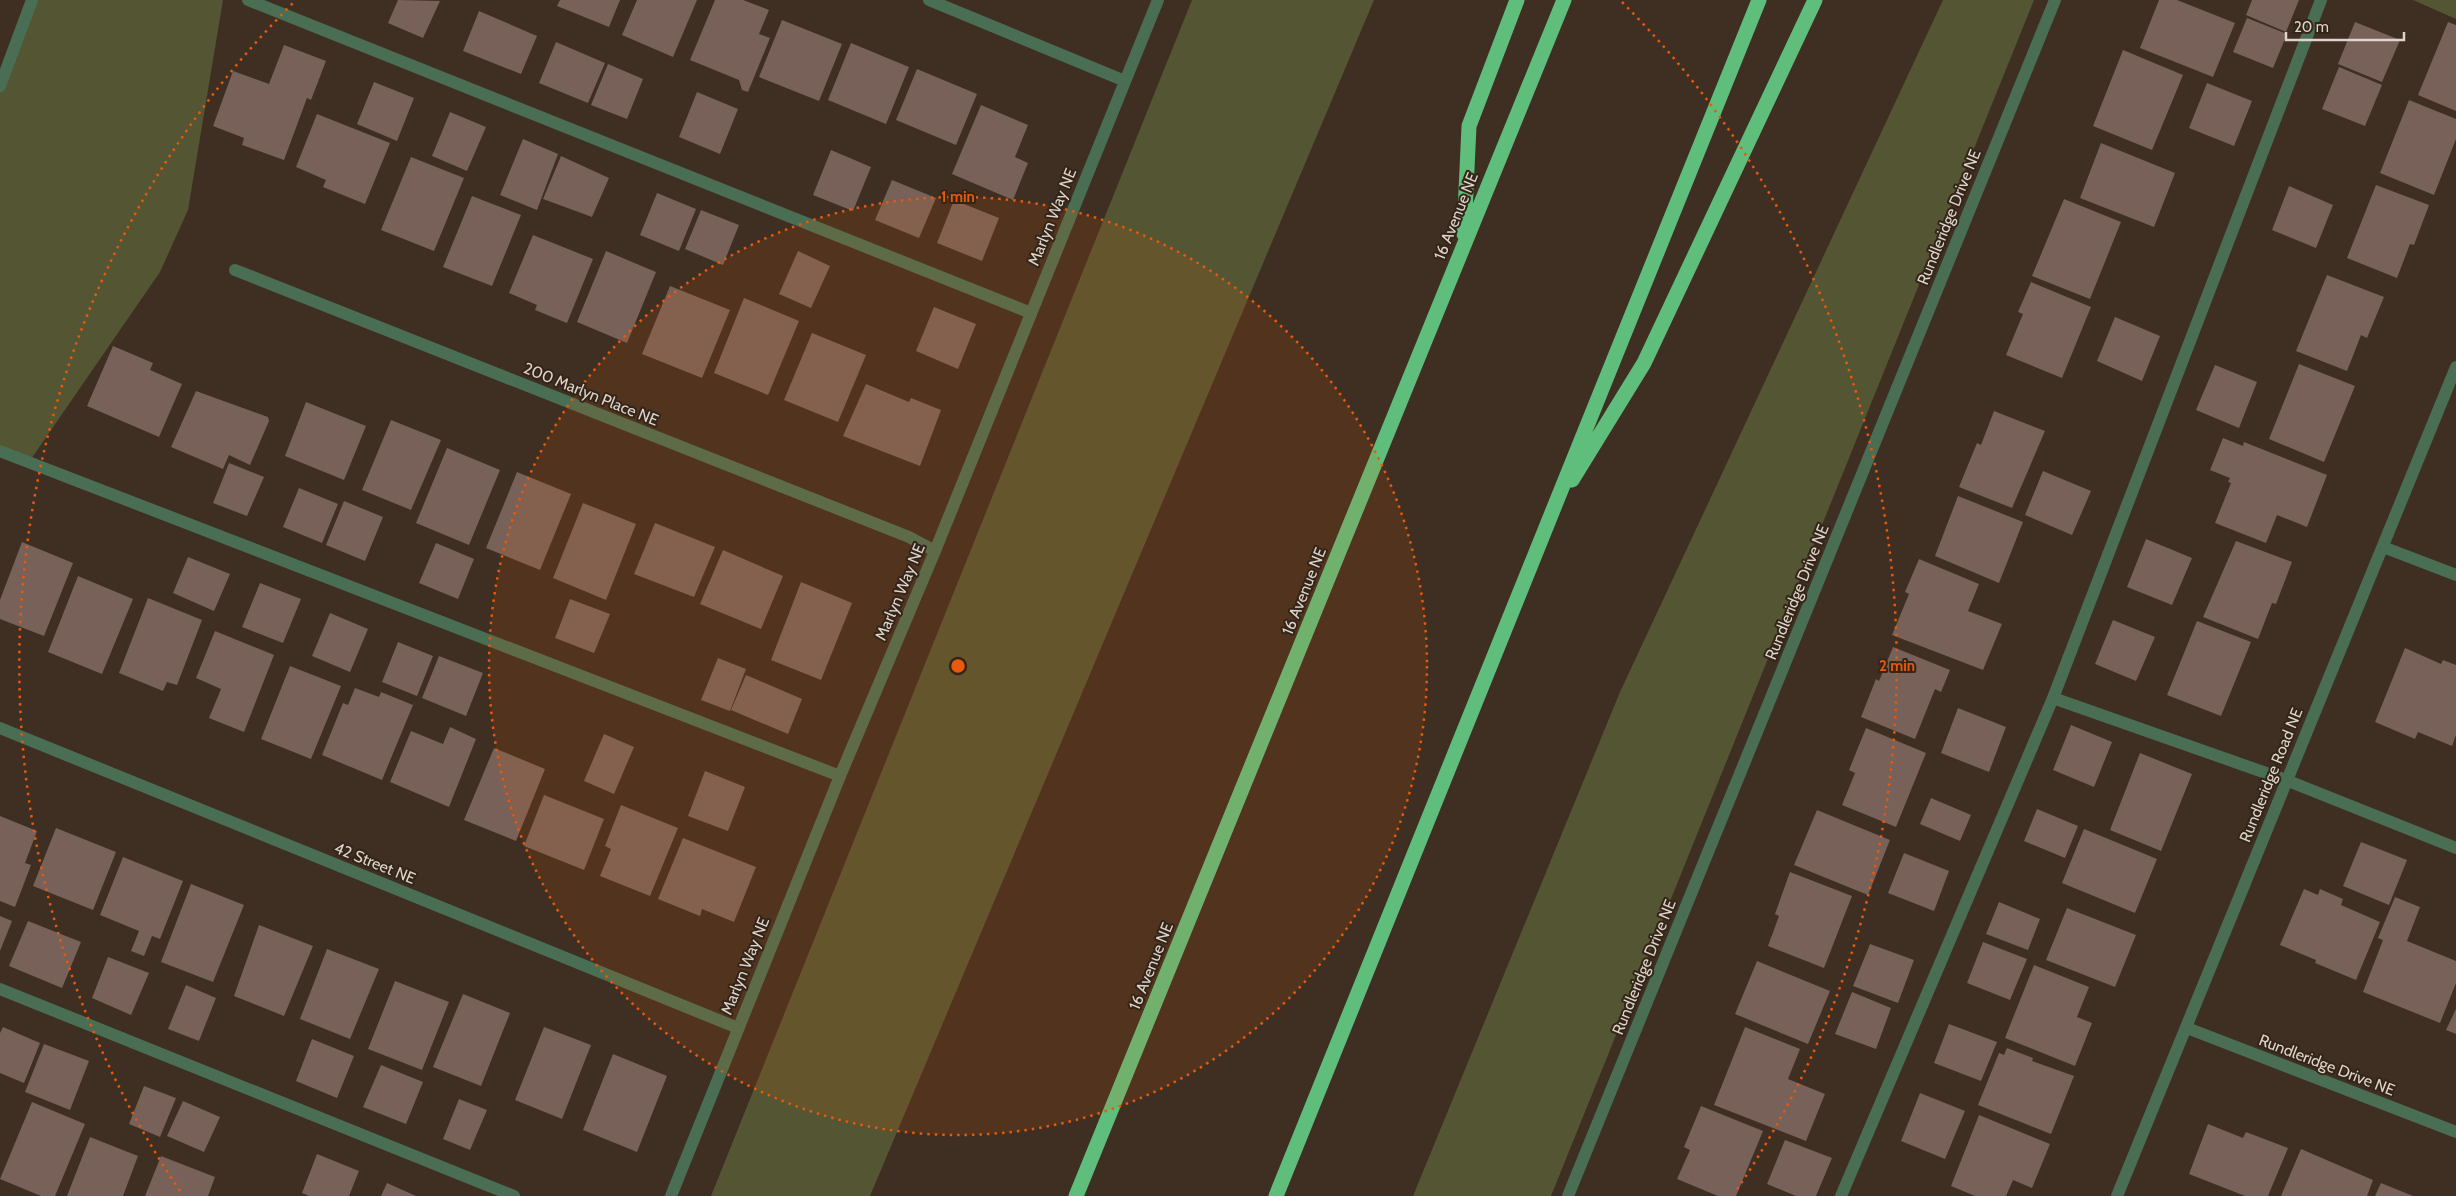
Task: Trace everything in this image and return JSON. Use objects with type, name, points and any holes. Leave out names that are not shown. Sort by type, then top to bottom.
[{"type":"highway","points":[[1463,246],[1469,126],[1518,0]]},
{"type":"highway","name":"16 Avenue NE","points":[[1076,1196],[1564,0]]},
{"type":"highway","points":[[1276,1196],[1759,0]]},
{"type":"highway","points":[[1549,518],[1644,363],[1815,0]]},
{"type":"street","points":[[0,86],[32,0]]},
{"type":"street","points":[[248,0],[1031,313]]},
{"type":"street","points":[[929,0],[1125,81]]},
{"type":"street","name":"Marlyn Way NE","points":[[671,1196],[840,776],[935,551],[1158,0]]},
{"type":"street","name":"Rundleridge Drive NE","points":[[1568,1196],[2055,0]]},
{"type":"street","points":[[1841,1196],[2054,698],[2321,0]]},
{"type":"street","name":"200 Marlyn Place NE","points":[[234,270],[910,538],[935,551]]},
{"type":"street","name":"Rundleridge Road NE","points":[[2118,1196],[2456,367]]},
{"type":"street","points":[[0,451],[840,776]]},
{"type":"street","points":[[2384,547],[2456,575]]},
{"type":"street","points":[[2054,698],[2286,780],[2456,848]]},
{"type":"street","name":"42 Street NE","points":[[0,728],[738,1028]]},
{"type":"street","points":[[0,988],[514,1196]]},
{"type":"street","name":"Rundleridge Drive NE","points":[[2187,1028],[2456,1132]]},
{"type":"green space","points":[[32,0],[223,0],[188,210],[160,272],[29,462],[0,451],[0,86]]},
{"type":"green space","points":[[1192,0],[1374,0],[870,1196],[711,1196]]},
{"type":"green space","points":[[1943,0],[2034,0],[1551,1196],[1413,1196],[1620,692]]},
{"type":"green space","points":[[2413,0],[2456,0],[2456,19]]},
{"type":"building","points":[[398,0],[440,1],[423,38],[388,23]]},
{"type":"building","points":[[560,0],[620,0],[609,27],[557,6]]},
{"type":"building","points":[[637,0],[697,0],[673,57],[622,35]]},
{"type":"building","points":[[715,0],[743,0],[769,10],[759,34],[770,38],[748,92],[742,90],[739,80],[690,60]]},
{"type":"building","points":[[2159,0],[2177,0],[2235,23],[2213,77],[2140,48]]},
{"type":"building","points":[[2252,0],[2299,0],[2286,32],[2246,15]]},
{"type":"building","points":[[479,11],[537,36],[521,74],[463,51]]},
{"type":"building","points":[[2247,18],[2287,34],[2273,68],[2233,52]]},
{"type":"building","points":[[782,20],[842,44],[819,101],[759,77]]},
{"type":"building","points":[[2355,22],[2400,40],[2382,82],[2338,64]]},
{"type":"building","points":[[2448,22],[2456,25],[2456,111],[2418,95]]},
{"type":"building","points":[[556,42],[605,63],[588,103],[539,83]]},
{"type":"building","points":[[851,43],[909,67],[886,124],[828,100]]},
{"type":"building","points":[[284,45],[326,61],[311,100],[307,98],[284,160],[242,145],[244,138],[213,126],[233,71],[269,84]]},
{"type":"building","points":[[2123,50],[2183,75],[2152,150],[2093,126]]},
{"type":"building","points":[[608,64],[643,79],[627,119],[591,105]]},
{"type":"building","points":[[2339,67],[2382,85],[2365,126],[2322,109]]},
{"type":"building","points":[[917,69],[977,94],[956,145],[896,120]]},
{"type":"building","points":[[374,82],[414,98],[397,141],[357,124]]},
{"type":"building","points":[[2207,83],[2252,101],[2234,146],[2189,128]]},
{"type":"building","points":[[697,92],[738,109],[720,154],[679,137]]},
{"type":"building","points":[[2409,100],[2456,119],[2456,139],[2434,195],[2380,173]]},
{"type":"building","points":[[981,105],[1028,125],[1015,157],[1028,163],[1013,200],[952,174]]},
{"type":"building","points":[[450,112],[486,127],[467,171],[432,156]]},
{"type":"building","points":[[317,114],[390,143],[365,204],[323,187],[326,180],[296,167]]},
{"type":"building","points":[[523,139],[558,154],[537,210],[500,195]]},
{"type":"building","points":[[2101,143],[2175,173],[2154,227],[2080,198]]},
{"type":"building","points":[[831,150],[871,167],[853,211],[813,195]]},
{"type":"building","points":[[561,156],[609,178],[592,217],[543,199]]},
{"type":"building","points":[[411,157],[464,178],[434,251],[381,230]]},
{"type":"building","points":[[892,180],[936,198],[919,238],[875,220]]},
{"type":"building","points":[[2376,185],[2429,205],[2414,245],[2410,244],[2397,278],[2347,258]]},
{"type":"building","points":[[2289,186],[2333,205],[2316,248],[2272,230]]},
{"type":"building","points":[[657,193],[696,209],[679,251],[640,235]]},
{"type":"building","points":[[472,196],[521,215],[492,286],[443,267]]},
{"type":"building","points":[[2064,199],[2121,222],[2090,299],[2032,276]]},
{"type":"building","points":[[954,200],[999,218],[982,261],[937,243]]},
{"type":"building","points":[[701,210],[739,225],[723,265],[685,249]]},
{"type":"building","points":[[533,235],[593,259],[567,323],[535,310],[537,305],[509,293]]},
{"type":"building","points":[[606,251],[656,272],[627,343],[577,322]]},
{"type":"building","points":[[798,251],[830,266],[811,308],[779,294]]},
{"type":"building","points":[[2327,275],[2384,297],[2367,338],[2361,335],[2347,371],[2296,351]]},
{"type":"building","points":[[2031,282],[2091,307],[2062,378],[2006,355],[2023,314],[2018,312]]},
{"type":"building","points":[[670,286],[730,310],[702,378],[642,354]]},
{"type":"building","points":[[744,298],[799,321],[768,395],[714,373]]},
{"type":"building","points":[[934,307],[976,324],[958,369],[916,351]]},
{"type":"building","points":[[2115,317],[2160,336],[2142,381],[2097,361]]},
{"type":"building","points":[[812,333],[866,355],[838,422],[784,400]]},
{"type":"building","points":[[113,346],[153,363],[150,370],[182,384],[159,437],[87,406]]},
{"type":"building","points":[[2299,364],[2355,386],[2324,462],[2269,439]]},
{"type":"building","points":[[2215,365],[2257,382],[2239,428],[2196,410]]},
{"type":"building","points":[[866,384],[909,402],[911,398],[941,410],[920,466],[843,436]]},
{"type":"building","points":[[196,391],[268,417],[269,421],[250,465],[229,455],[223,469],[171,447]]},
{"type":"building","points":[[306,402],[366,426],[344,480],[285,456]]},
{"type":"building","points":[[1994,411],[2045,431],[2012,508],[1959,487],[1977,443],[1981,445]]},
{"type":"building","points":[[391,420],[441,440],[411,510],[362,490]]},
{"type":"building","points":[[2223,438],[2243,446],[2244,442],[2327,475],[2307,527],[2277,515],[2266,543],[2215,523],[2231,483],[2228,482],[2230,478],[2210,470]]},
{"type":"building","points":[[447,448],[500,470],[469,545],[416,523]]},
{"type":"building","points":[[229,463],[264,477],[247,516],[213,503]]},
{"type":"building","points":[[2043,471],[2091,491],[2072,535],[2025,515]]},
{"type":"building","points":[[517,472],[571,494],[540,570],[486,548]]},
{"type":"building","points":[[299,488],[338,504],[322,543],[283,527]]},
{"type":"building","points":[[1958,496],[2023,522],[1999,583],[1935,556]]},
{"type":"building","points":[[344,501],[383,517],[365,561],[326,545]]},
{"type":"building","points":[[583,503],[636,524],[606,600],[553,578]]},
{"type":"building","points":[[655,523],[715,547],[694,597],[634,574]]},
{"type":"building","points":[[2146,539],[2192,558],[2172,605],[2127,587]]},
{"type":"building","points":[[2236,541],[2292,562],[2276,604],[2272,603],[2258,639],[2203,617]]},
{"type":"building","points":[[22,542],[73,563],[44,636],[0,619],[0,600]]},
{"type":"building","points":[[436,543],[474,559],[458,599],[419,583]]},
{"type":"building","points":[[723,550],[783,576],[761,629],[700,604]]},
{"type":"building","points":[[188,557],[230,574],[214,611],[173,593]]},
{"type":"building","points":[[1919,559],[1979,584],[1968,611],[2002,624],[1983,670],[1892,635],[1909,594],[1905,592]]},
{"type":"building","points":[[78,576],[133,599],[102,674],[48,652]]},
{"type":"building","points":[[801,582],[852,603],[821,680],[771,660]]},
{"type":"building","points":[[260,583],[301,599],[283,643],[242,627]]},
{"type":"building","points":[[148,598],[202,620],[177,685],[167,682],[163,691],[119,673]]},
{"type":"building","points":[[570,599],[610,614],[594,653],[555,638]]},
{"type":"building","points":[[330,613],[368,629],[350,672],[312,656]]},
{"type":"building","points":[[2113,620],[2155,637],[2136,681],[2095,664]]},
{"type":"building","points":[[2197,621],[2251,642],[2221,716],[2167,695]]},
{"type":"building","points":[[215,631],[274,655],[244,732],[209,718],[221,689],[196,678]]},
{"type":"building","points":[[398,642],[433,656],[417,696],[382,682]]},
{"type":"building","points":[[1893,647],[1950,670],[1941,692],[1935,689],[1915,739],[1861,717],[1876,679],[1879,681]]},
{"type":"building","points":[[2405,648],[2441,664],[2443,660],[2456,665],[2456,735],[2452,746],[2418,732],[2415,739],[2375,722]]},
{"type":"building","points":[[439,656],[483,673],[466,716],[422,698]]},
{"type":"building","points":[[718,658],[746,669],[730,711],[701,700]]},
{"type":"building","points":[[290,666],[341,686],[311,759],[261,739]]},
{"type":"building","points":[[746,675],[802,699],[788,734],[731,710]]},
{"type":"building","points":[[355,688],[379,697],[381,692],[413,705],[382,780],[322,755],[343,703],[348,705]]},
{"type":"building","points":[[1958,708],[2006,727],[1989,772],[1941,753]]},
{"type":"building","points":[[2071,725],[2112,742],[2094,787],[2053,770]]},
{"type":"building","points":[[450,727],[476,739],[449,807],[390,782],[411,731],[443,744]]},
{"type":"building","points":[[1866,728],[1926,753],[1896,827],[1842,805],[1855,773],[1849,770]]},
{"type":"building","points":[[604,734],[634,747],[614,794],[584,781]]},
{"type":"building","points":[[494,748],[545,769],[516,841],[464,820]]},
{"type":"building","points":[[2140,753],[2192,774],[2161,851],[2110,830]]},
{"type":"building","points":[[705,771],[745,787],[728,831],[688,816]]},
{"type":"building","points":[[544,795],[604,819],[584,870],[524,846]]},
{"type":"building","points":[[1931,798],[1971,815],[1960,841],[1920,824]]},
{"type":"building","points":[[621,805],[678,828],[650,896],[600,876],[611,849],[605,846]]},
{"type":"building","points":[[2037,809],[2078,826],[2065,858],[2024,841]]},
{"type":"building","points":[[1817,810],[1890,840],[1868,895],[1794,865]]},
{"type":"building","points":[[0,816],[37,831],[25,863],[31,865],[15,907],[0,901]]},
{"type":"building","points":[[56,828],[116,852],[93,910],[33,886]]},
{"type":"building","points":[[2084,829],[2157,859],[2135,913],[2062,883]]},
{"type":"building","points":[[683,838],[756,867],[734,922],[702,909],[700,916],[658,899]]},
{"type":"building","points":[[2361,842],[2407,860],[2389,905],[2343,886]]},
{"type":"building","points":[[1904,853],[1949,871],[1934,911],[1888,893]]},
{"type":"building","points":[[123,857],[183,881],[160,939],[152,936],[144,956],[131,951],[139,931],[100,915]]},
{"type":"building","points":[[1790,872],[1852,896],[1824,968],[1768,946],[1779,916],[1775,914]]},
{"type":"building","points":[[191,884],[244,905],[213,982],[161,962]]},
{"type":"building","points":[[2304,889],[2318,895],[2320,889],[2343,899],[2341,905],[2380,922],[2356,980],[2315,963],[2316,960],[2280,945]]},
{"type":"building","points":[[2395,897],[2420,907],[2407,941],[2456,961],[2456,983],[2440,1023],[2363,992],[2383,940],[2378,938]]},
{"type":"building","points":[[1999,902],[2040,919],[2028,950],[1986,934]]},
{"type":"building","points":[[2067,908],[2136,935],[2115,987],[2046,960]]},
{"type":"building","points":[[0,916],[12,921],[0,951]]},
{"type":"building","points":[[28,921],[81,942],[62,988],[9,966]]},
{"type":"building","points":[[259,925],[313,946],[284,1016],[234,996]]},
{"type":"building","points":[[1983,942],[2027,959],[2010,1000],[1967,983]]},
{"type":"building","points":[[1870,944],[1914,960],[1898,1003],[1853,986]]},
{"type":"building","points":[[327,949],[379,969],[350,1039],[300,1019]]},
{"type":"building","points":[[108,957],[149,973],[131,1015],[92,998]]},
{"type":"building","points":[[1757,961],[1830,991],[1808,1044],[1735,1014]]},
{"type":"building","points":[[2034,965],[2089,987],[2077,1017],[2092,1023],[2075,1066],[2005,1038]]},
{"type":"building","points":[[395,981],[449,1002],[422,1070],[368,1049]]},
{"type":"building","points":[[186,985],[216,998],[199,1041],[168,1029]]},
{"type":"building","points":[[1852,992],[1891,1008],[1876,1049],[1835,1034]]},
{"type":"building","points":[[463,994],[510,1013],[481,1086],[433,1067]]},
{"type":"building","points":[[2456,1009],[2456,1034],[2446,1030]]},
{"type":"building","points":[[1949,1024],[1997,1042],[1981,1081],[1934,1063]]},
{"type":"building","points":[[3,1027],[40,1043],[24,1083],[0,1073],[0,1033]]},
{"type":"building","points":[[544,1027],[591,1045],[562,1119],[515,1100]]},
{"type":"building","points":[[1745,1027],[1800,1049],[1788,1079],[1825,1094],[1806,1141],[1714,1105]]},
{"type":"building","points":[[312,1039],[354,1056],[337,1098],[296,1081]]},
{"type":"building","points":[[44,1044],[89,1061],[70,1110],[25,1092]]},
{"type":"building","points":[[2007,1048],[2033,1058],[2032,1061],[2074,1076],[2051,1134],[1978,1105],[1999,1053],[2004,1055]]},
{"type":"building","points":[[613,1054],[667,1076],[637,1152],[583,1130]]},
{"type":"building","points":[[381,1065],[423,1082],[406,1124],[363,1107]]},
{"type":"building","points":[[144,1086],[176,1098],[160,1137],[129,1124]]},
{"type":"building","points":[[1920,1093],[1965,1111],[1945,1159],[1901,1141]]},
{"type":"building","points":[[459,1099],[487,1110],[470,1150],[443,1139]]},
{"type":"building","points":[[183,1101],[220,1117],[204,1152],[167,1136]]},
{"type":"building","points":[[32,1102],[85,1124],[55,1196],[41,1196],[0,1179]]},
{"type":"building","points":[[1701,1106],[1763,1131],[1736,1196],[1718,1196],[1677,1179],[1690,1150],[1684,1147]]},
{"type":"building","points":[[1979,1115],[2050,1144],[2032,1188],[2013,1180],[2006,1196],[1975,1196],[1951,1186]]},
{"type":"building","points":[[2208,1124],[2243,1138],[2246,1132],[2288,1148],[2268,1196],[2245,1196],[2189,1174]]},
{"type":"building","points":[[90,1137],[138,1156],[123,1196],[67,1196]]},
{"type":"building","points":[[1785,1140],[1832,1158],[1816,1196],[1796,1196],[1767,1184]]},
{"type":"building","points":[[2301,1149],[2373,1180],[2367,1196],[2281,1196]]},
{"type":"building","points":[[317,1154],[359,1171],[349,1196],[309,1196],[302,1193]]},
{"type":"building","points":[[161,1156],[215,1177],[208,1196],[145,1196]]},
{"type":"building","points":[[387,1183],[416,1196],[381,1196]]},
{"type":"building","points":[[2381,1183],[2413,1196],[2375,1196]]}]
